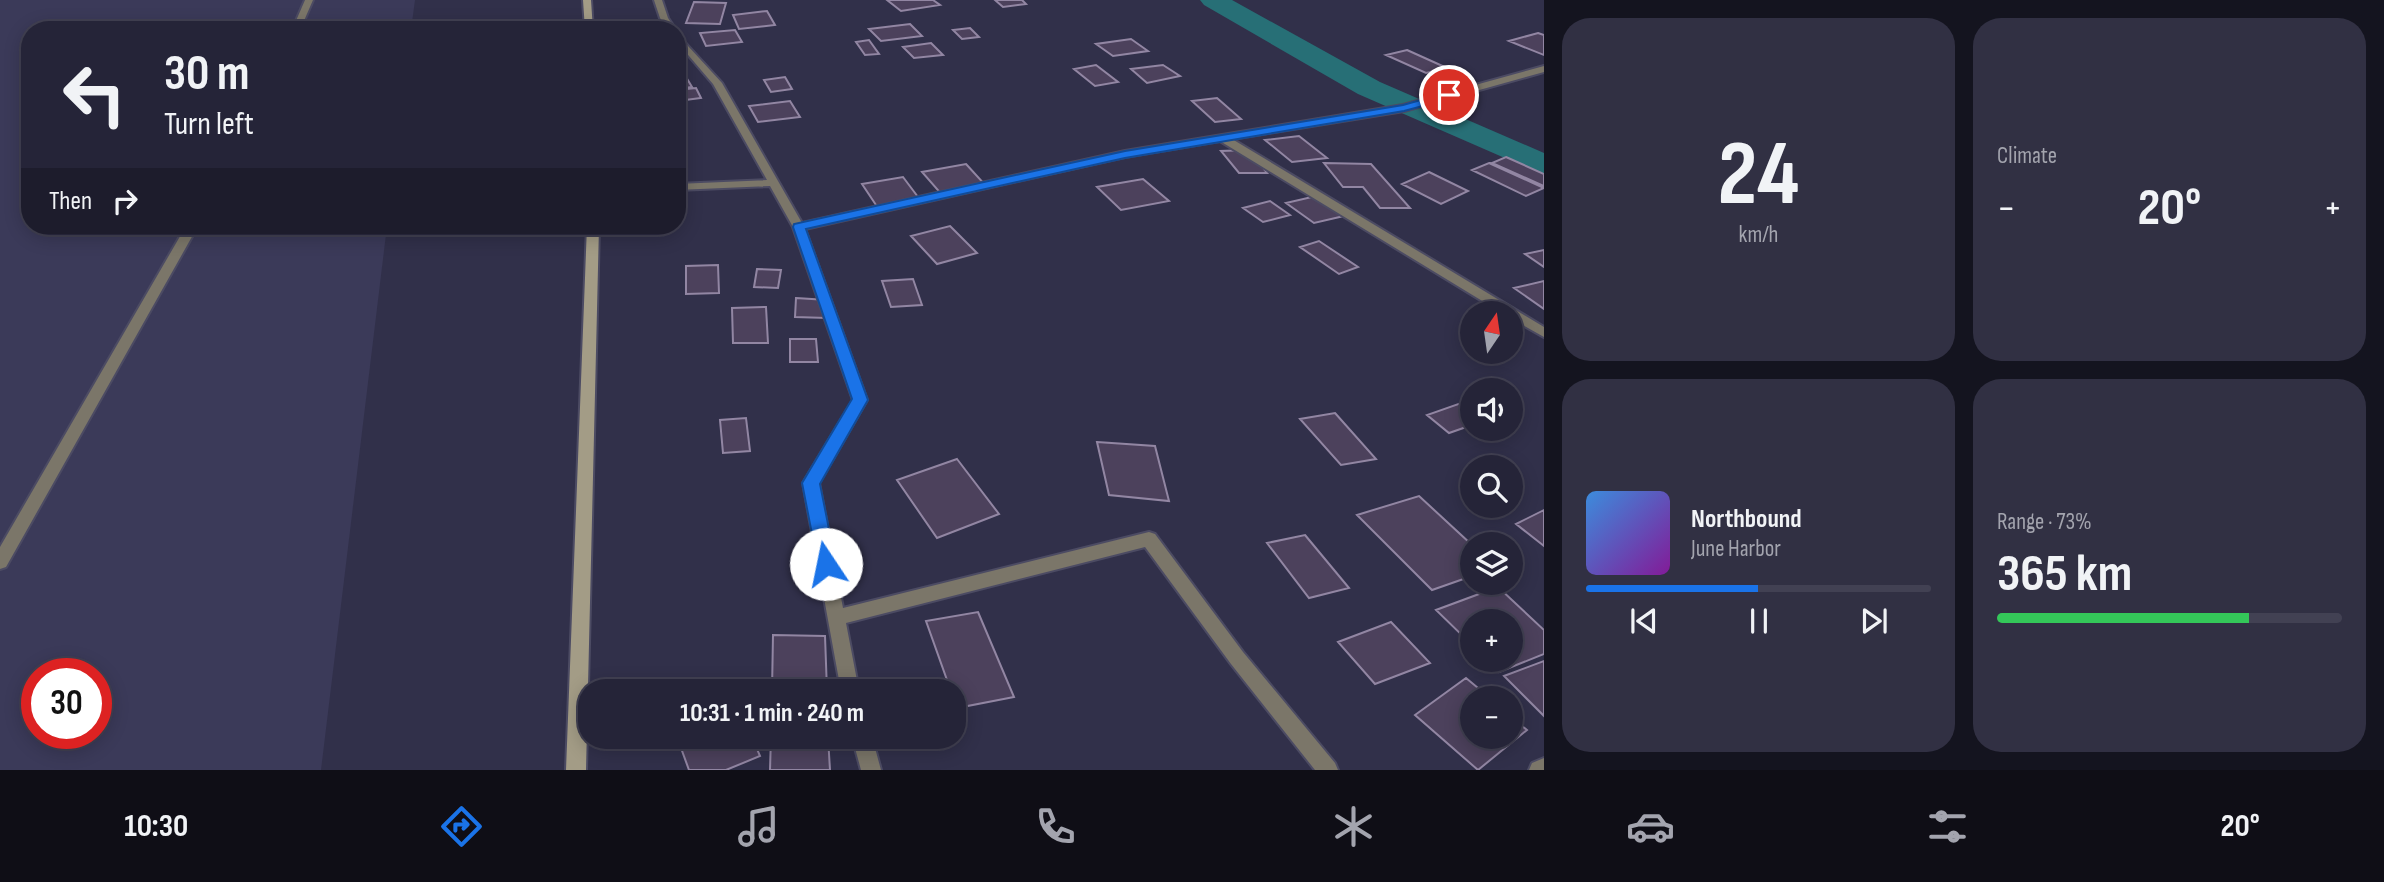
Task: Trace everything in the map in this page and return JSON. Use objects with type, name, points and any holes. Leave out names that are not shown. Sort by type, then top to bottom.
[{"type":"main road","points":[[587,0],[588,21]]},
{"type":"main road","points":[[576,770],[593,235]]},
{"type":"street","points":[[300,21],[309,0]]},
{"type":"street","points":[[658,0],[665,21]]},
{"type":"street","points":[[686,47],[717,83],[799,227],[860,400],[811,483],[848,679]]},
{"type":"street","points":[[799,227],[1125,154],[1404,108],[1544,69]]},
{"type":"street","points":[[1222,138],[1544,333]]},
{"type":"street","points":[[686,187],[775,183]]},
{"type":"street","points":[[3,552],[187,235]]},
{"type":"street","points":[[836,618],[1149,539],[1237,658],[1328,770]]},
{"type":"street","points":[[866,749],[872,770]]},
{"type":"street","points":[[1539,770],[1544,768]]},
{"type":"shaded area","points":[[0,0],[415,0],[412,21],[21,21],[21,235],[386,235],[321,770],[0,770]]},
{"type":"building","points":[[887,0],[933,0],[940,5],[901,11]]},
{"type":"building","points":[[995,0],[1022,0],[1026,4],[1003,7]]},
{"type":"building","points":[[694,2],[726,3],[720,24],[686,23]]},
{"type":"building","points":[[767,11],[775,25],[739,29],[733,15]]},
{"type":"building","points":[[910,24],[922,36],[881,41],[869,29]]},
{"type":"building","points":[[970,28],[979,37],[962,39],[953,30]]},
{"type":"building","points":[[735,30],[742,42],[706,46],[700,33]]},
{"type":"building","points":[[1538,33],[1544,35],[1544,55],[1509,41]]},
{"type":"building","points":[[1131,39],[1148,51],[1113,56],[1096,44]]},
{"type":"building","points":[[869,40],[879,54],[865,55],[856,42]]},
{"type":"building","points":[[931,43],[943,55],[914,58],[903,47]]},
{"type":"building","points":[[1407,50],[1447,68],[1426,73],[1386,55]]},
{"type":"building","points":[[1096,65],[1118,82],[1095,86],[1074,69]]},
{"type":"building","points":[[1163,65],[1180,76],[1147,83],[1131,69]]},
{"type":"building","points":[[686,77],[692,87],[686,88]]},
{"type":"building","points":[[785,77],[792,89],[771,92],[764,80]]},
{"type":"building","points":[[696,88],[701,98],[686,100],[686,89]]},
{"type":"building","points":[[1217,98],[1241,119],[1215,122],[1192,101]]},
{"type":"building","points":[[790,101],[800,117],[758,122],[749,106]]},
{"type":"building","points":[[1299,136],[1327,158],[1292,162],[1265,140]]},
{"type":"building","points":[[1249,150],[1267,173],[1239,173],[1221,151]]},
{"type":"building","points":[[1506,157],[1544,174],[1544,186],[1492,163]]},
{"type":"building","points":[[1324,163],[1371,164],[1410,208],[1380,208],[1363,187],[1343,187]]},
{"type":"building","points":[[1489,163],[1544,188],[1526,196],[1472,170]]},
{"type":"building","points":[[966,164],[988,188],[943,196],[922,172]]},
{"type":"building","points":[[1429,172],[1468,191],[1441,204],[1402,184]]},
{"type":"building","points":[[903,177],[921,201],[878,208],[862,184]]},
{"type":"building","points":[[1143,179],[1169,201],[1121,210],[1097,187]]},
{"type":"building","points":[[1316,196],[1344,216],[1314,223],[1286,203]]},
{"type":"building","points":[[1270,201],[1290,215],[1263,222],[1243,208]]},
{"type":"building","points":[[950,226],[977,253],[937,264],[911,236]]},
{"type":"building","points":[[1319,241],[1358,267],[1339,274],[1300,247]]},
{"type":"building","points":[[1544,250],[1544,267],[1525,254]]},
{"type":"building","points":[[718,265],[719,293],[686,294],[686,266]]},
{"type":"building","points":[[757,269],[781,270],[778,288],[754,287]]},
{"type":"building","points":[[913,279],[922,305],[891,307],[882,281]]},
{"type":"building","points":[[1544,281],[1544,309],[1514,288]]},
{"type":"building","points":[[796,298],[827,300],[827,318],[795,317]]},
{"type":"building","points":[[766,307],[768,343],[733,343],[732,308]]},
{"type":"building","points":[[790,339],[816,339],[818,362],[790,362]]},
{"type":"building","points":[[1460,403],[1460,429],[1449,433],[1427,415]]},
{"type":"building","points":[[1335,413],[1376,459],[1341,465],[1300,419]]},
{"type":"building","points":[[746,418],[750,451],[723,453],[720,420]]},
{"type":"building","points":[[1097,442],[1155,446],[1169,501],[1109,495]]},
{"type":"building","points":[[957,459],[999,514],[937,538],[897,480]]},
{"type":"building","points":[[1419,496],[1460,534],[1460,580],[1432,590],[1357,515]]},
{"type":"building","points":[[1544,510],[1544,546],[1516,524]]},
{"type":"building","points":[[1305,535],[1349,588],[1309,598],[1267,543]]},
{"type":"building","points":[[1476,595],[1507,595],[1522,609],[1460,609],[1460,633],[1436,610]]},
{"type":"building","points":[[1523,610],[1544,630],[1544,654],[1523,662]]},
{"type":"building","points":[[978,612],[1014,697],[966,706],[966,679],[947,679],[926,621]]},
{"type":"building","points":[[1391,622],[1430,663],[1375,684],[1338,642]]},
{"type":"building","points":[[773,635],[825,636],[827,679],[772,679]]},
{"type":"building","points":[[1544,661],[1544,716],[1523,695],[1523,686],[1514,686],[1504,676],[1523,672],[1523,669]]},
{"type":"building","points":[[1466,678],[1476,686],[1460,686],[1460,749],[1504,749],[1478,770],[1415,715]]},
{"type":"building","points":[[681,749],[757,749],[760,756],[726,770],[689,770]]},
{"type":"building","points":[[771,749],[829,749],[830,770],[770,770]]},
{"type":"waterway","points":[[1213,0],[1369,88],[1544,165]]},
{"type":"route","points":[[826,564],[811,483],[860,400],[799,227],[1125,154],[1404,108],[1449,95]]}]
